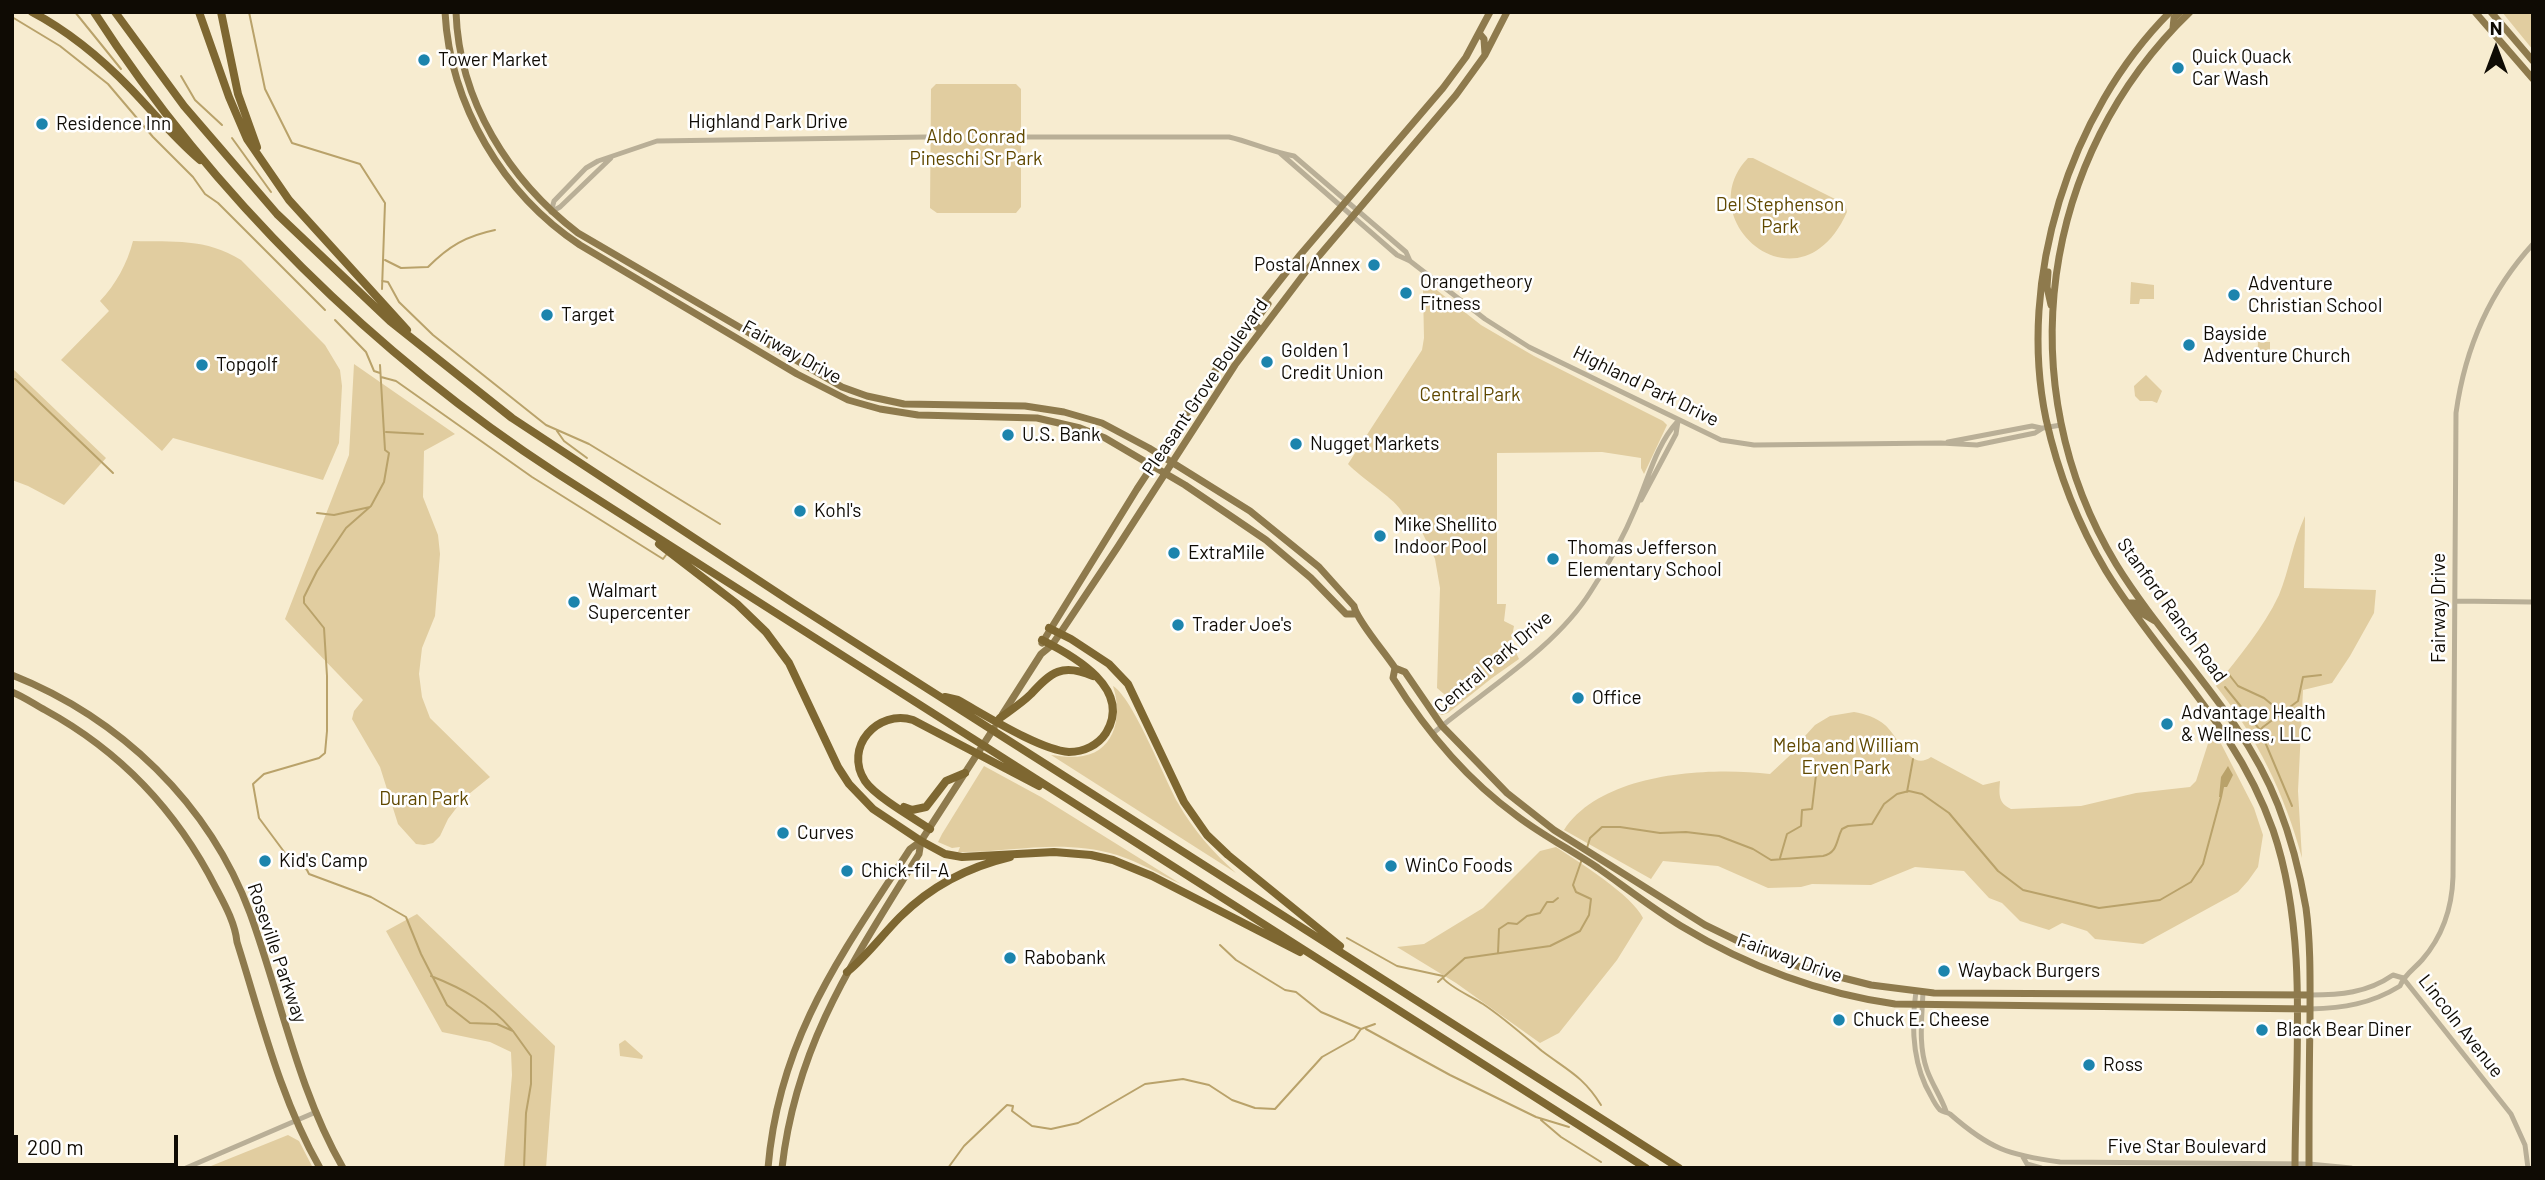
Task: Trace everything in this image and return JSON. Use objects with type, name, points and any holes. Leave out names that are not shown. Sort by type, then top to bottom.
[{"type":"highway","points":[[32,12],[63,31],[111,69],[180,143],[215,174]]},
{"type":"highway","points":[[94,12],[139,78],[215,174],[297,263],[406,361],[500,435],[1646,1168]]},
{"type":"highway","points":[[115,12],[184,106],[277,214],[353,288],[428,353],[545,442],[1679,1168]]},
{"type":"highway","points":[[199,12],[247,139],[289,200],[428,353]]},
{"type":"highway","points":[[221,12],[238,94],[264,162]]},
{"type":"highway","points":[[580,488],[701,576],[759,625],[789,663],[838,767],[849,784],[873,808],[921,841],[945,854],[962,857],[1040,852],[1091,855],[1136,868],[1350,978]]},
{"type":"highway","points":[[1049,628],[1109,664],[1128,684],[1184,802],[1207,835],[1360,964]]},
{"type":"highway","points":[[938,695],[958,700],[1053,748],[1072,752],[1094,745],[1104,736],[1110,725],[1112,701],[1107,689],[1099,678],[1042,640]]},
{"type":"highway","points":[[1000,718],[1043,680],[1059,671],[1079,671],[1099,678]]},
{"type":"highway","points":[[930,829],[874,790],[863,779],[859,751],[863,738],[878,723],[891,718],[906,718],[1100,819]]},
{"type":"highway","points":[[892,802],[912,810],[926,807],[946,781],[965,773]]},
{"type":"highway","points":[[847,972],[862,960],[899,918],[932,890],[981,866],[1040,852]]},
{"type":"main road","name":"Fairway Drive","points":[[445,12],[454,71],[475,124],[511,181],[548,215],[824,378],[858,393],[912,405],[1025,406],[1064,412],[1102,423],[1159,454],[1250,511],[1303,553],[1354,610],[1395,668],[1405,672],[1442,726],[1507,793],[1569,845],[1681,926],[1757,966],[1836,993],[1887,1003],[2310,1009]]},
{"type":"main road","name":"Fairway Drive","points":[[456,12],[466,74],[485,123],[517,174],[566,236],[815,385],[848,400],[918,415],[1020,416],[1055,421],[1104,438],[1165,473],[1266,540],[1323,589],[1331,587],[1354,610]]},
{"type":"main road","name":"Pleasant Grove Boulevard","points":[[1041,654],[1042,640],[1049,628],[1235,340],[1345,203],[1443,88],[1490,12]]},
{"type":"main road","name":"Pleasant Grove Boulevard","points":[[1015,703],[1041,654],[1052,645],[1261,330],[1355,213],[1450,103],[1485,55],[1507,12]]},
{"type":"main road","name":"Stanford Ranch Road","points":[[2170,12],[2130,60],[2091,122],[2064,186],[2049,240],[2040,325],[2040,376],[2045,428],[2082,527],[2105,569],[2230,740],[2263,805],[2281,856],[2296,940],[2295,1166]]},
{"type":"main road","points":[[2173,28],[2174,18],[2180,12]]},
{"type":"main road","name":"Stanford Ranch Road","points":[[2190,12],[2173,28],[2126,89],[2095,144],[2069,213],[2057,269],[2052,313],[2053,374],[2060,425],[2077,481],[2094,521],[2116,564],[2157,622],[2226,710],[2252,753],[2276,800],[2294,854],[2304,900],[2310,995],[2309,1166]]},
{"type":"main road","points":[[2475,12],[2533,79]]},
{"type":"main road","points":[[2491,12],[2533,61]]},
{"type":"main road","points":[[1479,33],[1484,39],[1485,55]]},
{"type":"main road","points":[[2049,240],[2052,264],[2057,269]]},
{"type":"main road","points":[[2045,266],[2049,273],[2052,313]]},
{"type":"main road","points":[[636,279],[644,279],[688,304],[709,311]]},
{"type":"main road","points":[[1261,330],[1255,325],[1256,320],[1280,288],[1279,283]]},
{"type":"main road","points":[[1303,553],[1306,561],[1320,575],[1323,589]]},
{"type":"main road","points":[[2128,603],[2134,603],[2143,614],[2157,622]]},
{"type":"main road","name":"Fairway Drive","points":[[1395,668],[1393,678],[1432,734],[1458,764],[1527,824],[1569,845]]},
{"type":"main road","name":"Roseville Parkway","points":[[12,675],[48,691],[106,726],[147,760],[194,810],[225,860],[250,913],[304,1083],[343,1168]]},
{"type":"main road","name":"Roseville Parkway","points":[[12,692],[59,718],[106,749],[155,796],[185,834],[207,870],[236,929],[259,1014],[296,1121],[320,1168]]},
{"type":"main road","points":[[768,1168],[782,1088],[800,1034],[816,998],[834,965],[911,849],[930,829],[1000,718]]},
{"type":"main road","points":[[782,1168],[789,1122],[800,1079],[826,1013],[847,972],[919,855],[921,841]]},
{"type":"main road","name":"Fairway Drive","points":[[1596,863],[1705,925],[1771,955],[1846,980],[1920,991],[2310,995]]},
{"type":"main road","points":[[2138,995],[2138,1006]]},
{"type":"street","name":"Highland Park Drive","points":[[548,215],[554,201],[579,175],[598,161],[643,144],[677,139],[926,137]]},
{"type":"street","name":"Highland Park Drive","points":[[1026,137],[1228,137],[1294,156],[1397,255],[1410,261],[1485,320],[1512,337],[1706,435],[1738,444],[1941,443],[2032,426],[2045,428],[2060,425]]},
{"type":"street","name":"Fairway Drive","points":[[2310,1009],[2349,1007],[2372,1001],[2400,986],[2403,978],[2433,946],[2444,925],[2452,897],[2455,429],[2464,368],[2473,339],[2488,305],[2511,270],[2533,244]]},
{"type":"street","name":"Central Park Drive","points":[[1432,734],[1561,628],[1591,592],[1637,506],[1646,477],[1669,431],[1678,421]]},
{"type":"street","points":[[2455,601],[2533,602]]},
{"type":"street","name":"Fairway Drive","points":[[2310,995],[2353,993],[2369,989],[2393,975],[2403,978]]},
{"type":"street","name":"Lincoln Avenue","points":[[2403,978],[2511,1114],[2530,1150],[2528,1168]]},
{"type":"street","name":"Five Star Boulevard","points":[[1920,991],[1914,1047],[1919,1070],[1940,1110],[1946,1111],[1975,1136],[2022,1157],[2027,1164],[2042,1168]]},
{"type":"street","points":[[187,1168],[316,1112]]},
{"type":"street","name":"Five Star Boulevard","points":[[2022,1157],[2030,1155],[2051,1161],[2071,1162],[2351,1168]]},
{"type":"green space","points":[[2502,12],[2533,12],[2533,50]]},
{"type":"green space","name":"Aldo Conrad Pineschi Sr Park","points":[[936,84],[1016,84],[1021,89],[1021,207],[1016,213],[937,213],[930,208],[931,89]]},
{"type":"green space","name":"Del Stephenson Park","points":[[1748,158],[1753,158],[1845,204],[1847,212],[1827,242],[1803,257],[1779,257],[1757,248],[1741,230],[1732,207],[1733,182]]},
{"type":"green space","name":"Topgolf","points":[[133,241],[202,245],[241,260],[325,345],[340,370],[342,386],[339,443],[323,480],[173,438],[162,451],[61,360],[109,311],[100,301],[120,273]]},
{"type":"green space","points":[[2131,282],[2154,285],[2154,299],[2140,299],[2139,304],[2130,304]]},
{"type":"green space","name":"Central Park","points":[[1429,284],[1481,325],[1534,356],[1667,425],[1644,474],[1641,458],[1602,452],[1497,453],[1497,604],[1506,604],[1504,621],[1514,626],[1511,642],[1519,659],[1442,715],[1438,713],[1451,700],[1437,688],[1440,588],[1435,559],[1422,532],[1410,526],[1396,504],[1348,464],[1422,350],[1423,290]]},
{"type":"green space","points":[[2258,342],[2270,342],[2270,359],[2257,359]]},
{"type":"green space","name":"Duran Park","points":[[354,364],[455,434],[424,451],[423,497],[438,535],[440,554],[435,616],[422,648],[419,674],[422,697],[430,718],[490,777],[464,798],[448,819],[440,836],[433,843],[424,845],[416,844],[398,824],[380,767],[352,719],[354,711],[363,700],[285,619],[349,455]]},
{"type":"green space","points":[[12,368],[106,458],[64,505],[12,480]]},
{"type":"green space","points":[[2146,375],[2162,391],[2157,403],[2140,401],[2135,396],[2134,386]]},
{"type":"green space","points":[[2305,516],[2304,588],[2376,590],[2374,613],[2332,683],[2303,690],[2298,791],[2302,858],[2278,789],[2257,746],[2216,686],[2273,607]]},
{"type":"green space","points":[[1113,686],[1121,693],[1139,722],[1190,823],[1236,873],[1051,755],[1083,756],[1103,746],[1110,738],[1116,718]]},
{"type":"green space","name":"Melba and William Erven Park","points":[[1854,712],[1882,722],[1905,751],[1917,760],[1931,757],[1983,785],[2000,781],[2002,801],[2011,809],[2081,806],[2136,793],[2190,787],[2196,781],[2213,728],[2254,808],[2263,835],[2258,867],[2238,892],[2143,944],[2095,939],[2087,931],[2062,923],[2049,930],[2020,921],[2002,903],[1989,898],[1964,871],[1915,867],[1871,885],[1812,884],[1768,888],[1718,866],[1663,861],[1651,879],[1564,830],[1581,811],[1604,796],[1630,785],[1688,773],[1770,774],[1801,745],[1815,725],[1830,716]]},
{"type":"green space","points":[[984,766],[1041,797],[1181,884],[1125,858],[1096,850],[1036,847],[958,852],[960,847],[952,848],[938,842]]},
{"type":"green space","points":[[1556,847],[1617,889],[1643,918],[1617,960],[1559,1033],[1540,1043],[1456,983],[1397,947],[1424,944],[1483,908],[1540,851]]},
{"type":"green space","points":[[417,914],[555,1046],[546,1168],[504,1168],[512,1075],[511,1052],[490,1042],[442,1032],[386,931]]},
{"type":"green space","points":[[625,1040],[643,1056],[642,1059],[620,1056],[619,1044]]},
{"type":"green space","points":[[288,1135],[299,1141],[313,1168],[206,1168]]},
{"type":"shaded area","points":[[2228,766],[2233,775],[2227,787],[2224,787],[2222,797],[2219,797],[2221,777]]},
{"type":"waterway","points":[[75,12],[121,69]]},
{"type":"waterway","points":[[249,12],[265,89],[292,143],[360,164],[385,203],[382,289]]},
{"type":"waterway","points":[[12,17],[60,46],[108,84],[153,137],[193,177],[205,194],[218,203],[325,310]]},
{"type":"waterway","points":[[181,76],[195,100],[222,125]]},
{"type":"waterway","points":[[232,138],[271,192]]},
{"type":"waterway","points":[[385,260],[401,268],[428,267],[458,243],[495,230]]},
{"type":"waterway","points":[[382,281],[388,282],[399,302],[433,335],[546,425],[589,444],[720,524]]},
{"type":"waterway","points":[[335,320],[366,352],[374,371],[380,373]]},
{"type":"waterway","points":[[380,365],[385,450],[389,453],[384,482],[371,506],[346,528],[317,571],[304,597],[304,603],[324,628],[327,676],[325,753],[319,758],[264,774],[253,784],[259,818],[285,853],[309,874],[371,897],[406,917],[447,1005],[470,1023],[497,1024],[513,1031],[531,1056],[524,1168]]},
{"type":"waterway","points":[[381,377],[396,381],[532,477],[663,559],[666,555]]},
{"type":"waterway","points":[[15,379],[113,473]]},
{"type":"waterway","points":[[557,431],[564,441],[587,458]]},
{"type":"waterway","points":[[386,432],[423,434]]},
{"type":"waterway","points":[[317,513],[334,515],[370,507]]},
{"type":"waterway","points":[[2227,672],[2238,686],[2264,698],[2281,712]]},
{"type":"waterway","points":[[2252,739],[2263,727],[2298,701],[2303,677],[2321,675]]},
{"type":"waterway","points":[[2225,687],[2260,730],[2292,806]]},
{"type":"waterway","points":[[1907,792],[1913,759]]},
{"type":"waterway","points":[[1780,858],[1787,834],[1801,826],[1802,810],[1812,809],[1816,775]]},
{"type":"waterway","points":[[1587,848],[1590,838],[1602,827],[1620,827],[1660,833],[1686,832],[1719,836],[1753,849],[1771,860],[1823,856],[1834,849],[1842,829],[1872,824],[1884,804],[1897,794],[1909,791],[1922,794],[1949,813],[1998,871],[2023,890],[2099,908],[2160,900],[2191,882],[2203,864],[2221,797]]},
{"type":"waterway","points":[[1438,982],[1465,958],[1550,946],[1580,931],[1589,915],[1591,899],[1576,892],[1573,885],[1582,859]]},
{"type":"waterway","points":[[1498,953],[1499,929],[1508,923],[1517,924],[1527,916],[1540,913],[1547,902],[1558,898]]},
{"type":"waterway","points":[[1347,938],[1397,966],[1443,976]]},
{"type":"waterway","points":[[1220,945],[1236,960],[1285,990],[1296,992],[1321,1012],[1361,1029]]},
{"type":"waterway","points":[[431,976],[475,998],[512,1030]]},
{"type":"waterway","points":[[1443,978],[1456,989],[1491,1009],[1574,1074],[1601,1105]]},
{"type":"waterway","points":[[948,1168],[964,1146],[1007,1105],[1013,1106],[1012,1111],[1032,1126],[1051,1129],[1078,1123],[1145,1084],[1183,1079],[1209,1085],[1232,1100],[1255,1108],[1275,1109],[1322,1057],[1354,1039],[1361,1029],[1375,1024]]},
{"type":"waterway","points":[[1366,1029],[1450,1075],[1536,1117],[1569,1127]]},
{"type":"waterway","points":[[1541,1120],[1561,1137],[1601,1162]]},
{"type":"place","name":"Tower Market","points":[[424,60]]},
{"type":"place","name":"Quick Quack Car Wash","points":[[2178,68]]},
{"type":"place","name":"Residence Inn","points":[[42,124]]},
{"type":"place","name":"Postal Annex","points":[[1374,265]]},
{"type":"place","name":"Orangetheory Fitness","points":[[1406,293]]},
{"type":"place","name":"Adventure Christian School","points":[[2234,295]]},
{"type":"place","name":"Target","points":[[547,315]]},
{"type":"place","name":"Bayside Adventure Church","points":[[2189,345]]},
{"type":"place","name":"Golden 1 Credit Union","points":[[1267,362]]},
{"type":"place","name":"Topgolf","points":[[202,365]]},
{"type":"place","name":"U.S. Bank","points":[[1008,435]]},
{"type":"place","name":"Nugget Markets","points":[[1296,444]]},
{"type":"place","name":"Kohl's","points":[[800,511]]},
{"type":"place","name":"Mike Shellito Indoor Pool","points":[[1380,536]]},
{"type":"place","name":"ExtraMile","points":[[1174,553]]},
{"type":"place","name":"Thomas Jefferson Elementary School","points":[[1553,559]]},
{"type":"place","name":"Walmart Supercenter","points":[[574,602]]},
{"type":"place","name":"Trader Joe's","points":[[1178,625]]},
{"type":"place","name":"Office","points":[[1578,698]]},
{"type":"place","name":"Advantage Health & Wellness, LLC","points":[[2167,724]]},
{"type":"place","name":"Curves","points":[[783,833]]},
{"type":"place","name":"Kid's Camp","points":[[265,861]]},
{"type":"place","name":"WinCo Foods","points":[[1391,866]]},
{"type":"place","name":"Chick-fil-A","points":[[847,871]]},
{"type":"place","name":"Rabobank","points":[[1010,958]]},
{"type":"place","name":"Wayback Burgers","points":[[1944,971]]},
{"type":"place","name":"Chuck E. Cheese","points":[[1839,1020]]},
{"type":"place","name":"Black Bear Diner","points":[[2262,1030]]},
{"type":"place","name":"Ross","points":[[2089,1065]]}]
